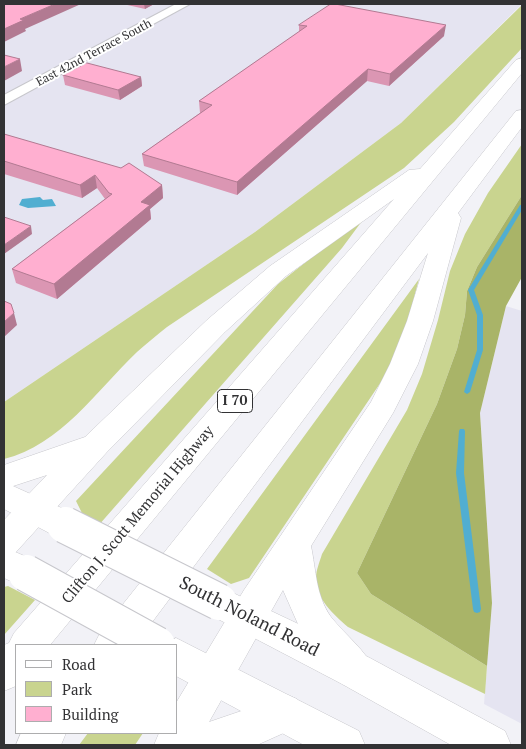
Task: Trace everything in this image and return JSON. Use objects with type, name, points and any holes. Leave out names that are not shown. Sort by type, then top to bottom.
[{"type":"main road","name":"I 70","points":[[442,157],[522,63]]},
{"type":"main road","points":[[114,644],[522,115]]},
{"type":"main road","points":[[4,542],[96,444],[216,326],[278,271],[371,204],[442,157]]},
{"type":"main road","name":"Clifton J. Scott Memorial Highway","points":[[28,644],[442,157]]},
{"type":"main road","points":[[174,745],[215,678],[234,609],[294,547],[383,406],[404,364],[420,321],[455,202]]},
{"type":"main road","points":[[4,477],[23,472],[96,444]]},
{"type":"main road","name":"South Noland Road","points":[[4,495],[356,671],[491,745]]},
{"type":"main road","points":[[294,547],[302,595],[314,622],[356,671]]},
{"type":"main road","points":[[15,568],[154,644]]},
{"type":"main road","points":[[178,657],[345,745]]},
{"type":"main road","points":[[4,673],[15,659]]},
{"type":"main road","points":[[201,745],[263,723],[283,713]]},
{"type":"main road","points":[[36,745],[45,734]]},
{"type":"street","name":"East 42nd Terrace South","points":[[4,102],[184,4]]},
{"type":"shaded area","points":[[4,4],[522,4],[401,123],[255,232],[4,402]]},
{"type":"shaded area","points":[[506,306],[522,311],[522,724],[484,704],[492,603],[480,413]]},
{"type":"green space","points":[[522,5],[522,48],[454,122],[404,168],[167,327],[137,352],[60,429],[43,442],[24,452],[4,459],[4,402],[255,232],[401,123]]},
{"type":"green space","points":[[522,144],[522,195],[477,267],[467,291],[465,315],[457,349],[437,404],[357,573],[371,594],[487,666],[485,694],[348,627],[326,606],[319,592],[316,575],[322,554],[407,410],[422,374],[450,271],[465,234],[488,193]]},
{"type":"green space","points":[[522,195],[522,277],[506,306],[480,413],[492,603],[487,666],[371,594],[357,573],[437,404],[457,349],[465,315],[467,291],[477,267]]},
{"type":"green space","points":[[368,213],[342,248],[98,526],[82,513],[76,501],[278,284]]},
{"type":"green space","points":[[419,279],[404,335],[383,379],[249,578],[231,584],[207,569]]},
{"type":"green space","points":[[8,586],[35,600],[4,635],[4,587]]},
{"type":"green space","points":[[87,734],[142,734],[135,745],[79,745]]},
{"type":"water","points":[[40,197],[43,200],[52,199],[56,206],[28,208],[19,205],[22,199]]},
{"type":"building","points":[[4,4],[55,4],[20,19],[24,20],[4,29]]},
{"type":"building","points":[[331,4],[446,25],[390,74],[368,69],[237,182],[142,154],[212,105],[199,101],[307,26],[299,25]]},
{"type":"building","points":[[4,55],[20,59],[4,67]]},
{"type":"building","points":[[87,63],[141,77],[118,90],[63,75]]},
{"type":"building","points":[[4,134],[121,168],[129,163],[162,185],[141,202],[150,205],[54,284],[12,269],[112,194],[109,193],[95,175],[80,185],[4,161]]},
{"type":"building","points":[[4,217],[31,226],[4,245]]},
{"type":"building","points":[[4,301],[11,304],[14,313],[4,322]]},
{"type":"waterway","points":[[467,392],[480,350],[480,315],[471,290],[522,206]]},
{"type":"waterway","points":[[462,431],[460,473],[477,609]]}]
